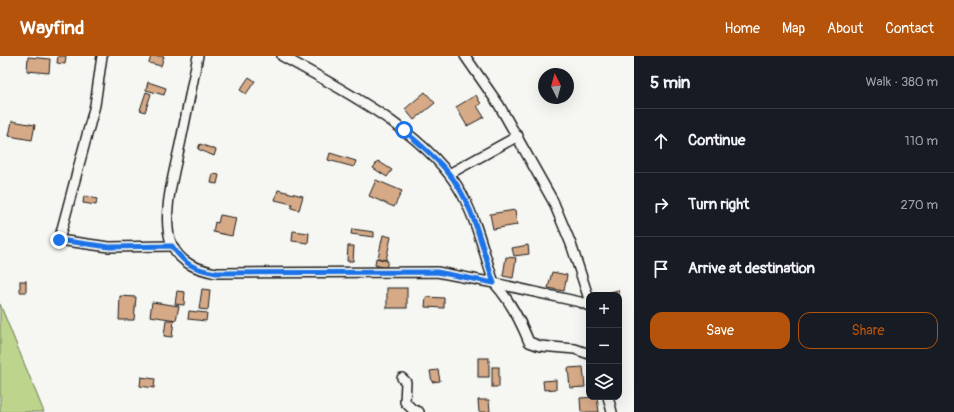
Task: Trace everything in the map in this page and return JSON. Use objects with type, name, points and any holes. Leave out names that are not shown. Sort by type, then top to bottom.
[{"type":"street","points":[[102,56],[95,106],[59,240],[109,247],[172,246]]},
{"type":"street","points":[[198,56],[170,197],[168,232],[172,246],[180,258],[189,265],[200,270],[216,273],[437,272],[494,283],[580,302],[586,305]]},
{"type":"street","points":[[282,56],[369,106],[404,130],[432,155],[449,174],[462,194],[473,216],[494,283],[502,291],[519,319],[529,342],[540,346],[575,349],[586,353]]},
{"type":"street","points":[[464,56],[500,104],[553,201],[571,244],[587,292]]},
{"type":"street","points":[[449,174],[518,136]]},
{"type":"street","points":[[402,378],[406,382],[405,402],[412,409],[419,412]]},
{"type":"street","points":[[609,400],[612,412]]},
{"type":"green space","points":[[0,304],[44,412],[0,412]]},
{"type":"building","points":[[58,56],[66,56],[65,64],[57,63]]},
{"type":"building","points":[[151,56],[164,56],[161,66],[149,63]]},
{"type":"building","points":[[28,57],[50,59],[49,73],[27,71]]},
{"type":"building","points":[[249,77],[255,81],[246,94],[240,90]]},
{"type":"building","points":[[148,82],[166,88],[164,95],[146,90]]},
{"type":"building","points":[[146,92],[151,94],[145,112],[140,110]]},
{"type":"building","points":[[425,92],[435,103],[414,120],[405,109]]},
{"type":"building","points":[[476,95],[481,104],[477,106],[484,117],[467,126],[456,107]]},
{"type":"building","points":[[12,121],[35,125],[32,140],[9,136]]},
{"type":"building","points":[[200,144],[216,150],[214,156],[198,149]]},
{"type":"building","points":[[330,153],[356,161],[354,167],[328,160]]},
{"type":"building","points":[[378,161],[392,170],[387,177],[373,168]]},
{"type":"building","points":[[213,174],[219,175],[217,184],[211,183]]},
{"type":"building","points":[[376,180],[402,191],[394,207],[369,196]]},
{"type":"building","points":[[278,190],[303,196],[299,210],[291,208],[292,204],[275,200]]},
{"type":"building","points":[[84,196],[97,199],[96,205],[83,203]]},
{"type":"building","points":[[515,210],[517,225],[493,229],[490,214]]},
{"type":"building","points":[[220,215],[236,218],[232,236],[213,232],[215,222],[218,223]]},
{"type":"building","points":[[352,229],[374,232],[374,237],[351,234]]},
{"type":"building","points":[[293,231],[309,233],[308,243],[292,241]]},
{"type":"building","points":[[383,235],[391,237],[386,260],[378,258]]},
{"type":"building","points":[[528,245],[529,254],[514,256],[512,248]]},
{"type":"building","points":[[348,246],[354,246],[353,261],[347,261]]},
{"type":"building","points":[[506,257],[516,258],[513,278],[503,276]]},
{"type":"building","points":[[376,258],[388,261],[386,268],[375,265]]},
{"type":"building","points":[[552,272],[567,275],[564,291],[548,288]]},
{"type":"building","points":[[20,281],[26,281],[26,292],[20,292]]},
{"type":"building","points":[[387,288],[407,288],[407,308],[387,308]]},
{"type":"building","points":[[202,289],[210,290],[208,310],[199,309]]},
{"type":"building","points":[[177,291],[185,292],[184,305],[175,304]]},
{"type":"building","points":[[120,296],[136,297],[134,320],[119,320]]},
{"type":"building","points":[[426,297],[444,298],[444,308],[425,307]]},
{"type":"building","points":[[152,302],[179,306],[176,320],[150,316]]},
{"type":"building","points":[[189,311],[207,313],[206,321],[188,319]]},
{"type":"building","points":[[166,320],[174,320],[172,337],[164,336]]},
{"type":"building","points":[[478,358],[489,358],[489,377],[478,377]]},
{"type":"building","points":[[492,367],[499,367],[499,387],[492,387]]},
{"type":"building","points":[[583,367],[585,387],[570,388],[568,368]]},
{"type":"building","points":[[438,370],[440,381],[432,382],[430,371]]},
{"type":"building","points":[[141,377],[155,379],[154,388],[140,386]]},
{"type":"building","points":[[556,380],[556,389],[544,390],[543,381]]},
{"type":"building","points":[[580,398],[586,398],[586,400],[597,400],[599,412],[581,412]]},
{"type":"building","points":[[478,400],[489,400],[490,412],[479,412]]},
{"type":"route","points":[[59,240],[109,247],[172,246],[180,258],[189,265],[200,270],[216,273],[437,272],[494,283],[473,216],[462,194],[447,171],[432,155],[404,130]]}]
